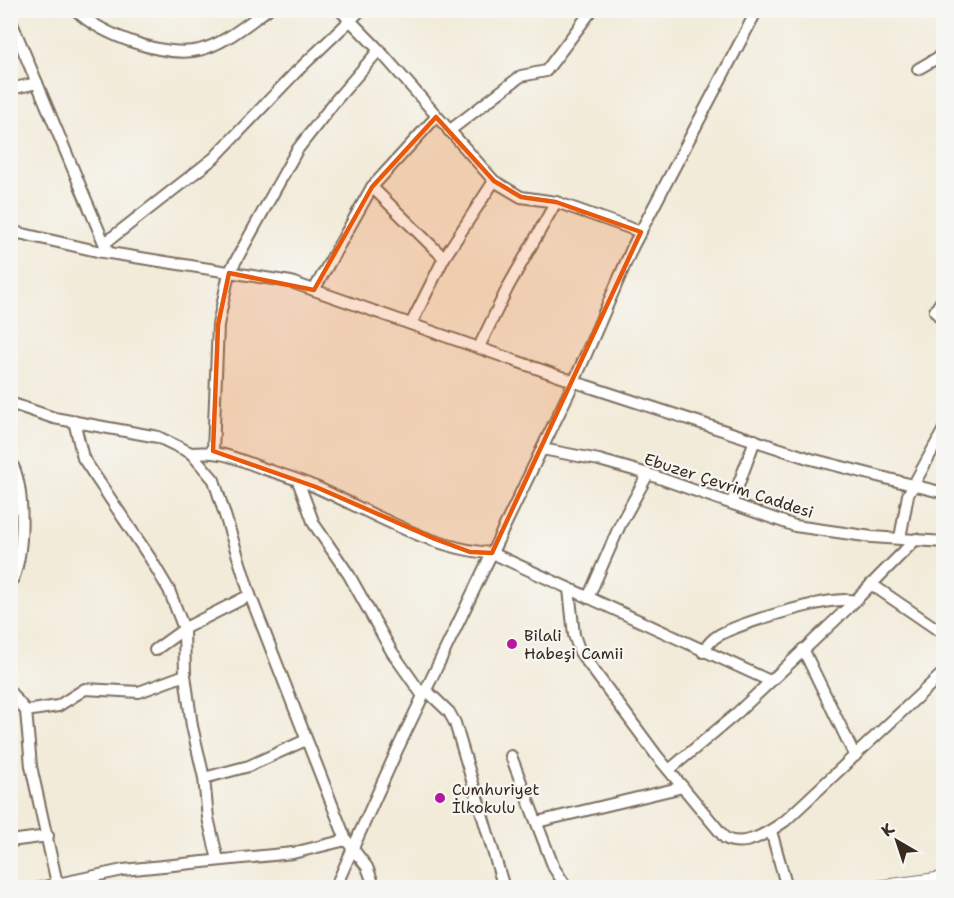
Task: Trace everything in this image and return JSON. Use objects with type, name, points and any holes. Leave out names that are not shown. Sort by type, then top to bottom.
[{"type":"main road","points":[[877,888],[944,879]]},
{"type":"street","points":[[76,10],[97,29],[150,48],[198,51],[211,46],[267,10]]},
{"type":"street","points":[[340,10],[379,50],[494,182],[521,197],[556,202],[641,232]]},
{"type":"street","points":[[107,248],[214,158],[295,73],[361,10]]},
{"type":"street","points":[[449,131],[521,76],[546,71],[592,10]]},
{"type":"street","points":[[335,888],[424,693],[574,382],[641,232],[757,10]]},
{"type":"street","points":[[11,21],[107,248]]},
{"type":"street","points":[[213,451],[218,325],[230,273],[297,150],[379,50]]},
{"type":"street","points":[[918,69],[944,54]]},
{"type":"street","points":[[10,89],[37,83]]},
{"type":"street","points":[[314,290],[372,187],[436,117]]},
{"type":"street","points":[[411,324],[444,258],[494,182]]},
{"type":"street","points":[[372,187],[444,258]]},
{"type":"street","points":[[479,347],[508,287],[556,202]]},
{"type":"street","points":[[10,231],[230,273],[291,282],[574,382],[755,440],[911,486],[944,493]]},
{"type":"street","points":[[944,297],[935,311],[944,322]]},
{"type":"street","points":[[10,403],[54,418],[158,436],[192,453],[214,480],[250,595],[306,740],[346,840],[368,867],[375,888]]},
{"type":"street","points":[[74,421],[83,458],[169,590],[184,629],[185,675],[192,726],[204,778],[208,818],[218,860]]},
{"type":"street","points":[[900,538],[911,486],[944,429]]},
{"type":"street","points":[[732,502],[755,440]]},
{"type":"street","name":"Ebuzer Çevrim Caddesi","points":[[542,449],[599,460],[648,474],[795,526],[872,537],[944,542]]},
{"type":"street","points":[[192,453],[213,451],[298,481],[380,518],[470,552],[492,553],[770,681]]},
{"type":"street","points":[[10,461],[22,496],[19,550],[10,584]]},
{"type":"street","points":[[588,598],[620,525],[648,474]]},
{"type":"street","points":[[298,481],[314,524],[349,575],[392,652],[424,693],[449,712],[456,723],[504,888]]},
{"type":"street","points":[[669,770],[736,714],[855,601],[916,539]]},
{"type":"street","points":[[871,584],[944,634]]},
{"type":"street","points":[[569,589],[574,635],[580,652],[669,770],[725,838],[733,842],[742,842],[771,831],[944,672]]},
{"type":"street","points":[[155,651],[184,629],[250,595]]},
{"type":"street","points":[[703,652],[719,635],[777,615],[829,600],[846,598],[855,601]]},
{"type":"street","points":[[803,649],[855,756]]},
{"type":"street","points":[[26,711],[58,706],[85,689],[139,692],[185,675]]},
{"type":"street","points":[[10,692],[26,711],[31,766],[58,886]]},
{"type":"street","points":[[204,778],[249,766],[306,740]]},
{"type":"street","points":[[511,756],[554,868],[567,888]]},
{"type":"street","points":[[537,822],[683,787]]},
{"type":"street","points":[[771,831],[787,888]]},
{"type":"street","points":[[10,841],[48,836]]},
{"type":"street","points":[[39,888],[58,886],[123,870],[293,853],[346,840]]},
{"type":"highlighted area","points":[[436,117],[494,181],[521,197],[556,202],[641,232],[492,553],[470,552],[316,487],[213,451],[218,325],[229,273],[314,290],[372,187]]},
{"type":"place","name":"Bilali Habeşi Camii","points":[[512,644]]},
{"type":"place","name":"Cumhuriyet İlkokulu","points":[[440,798]]}]
